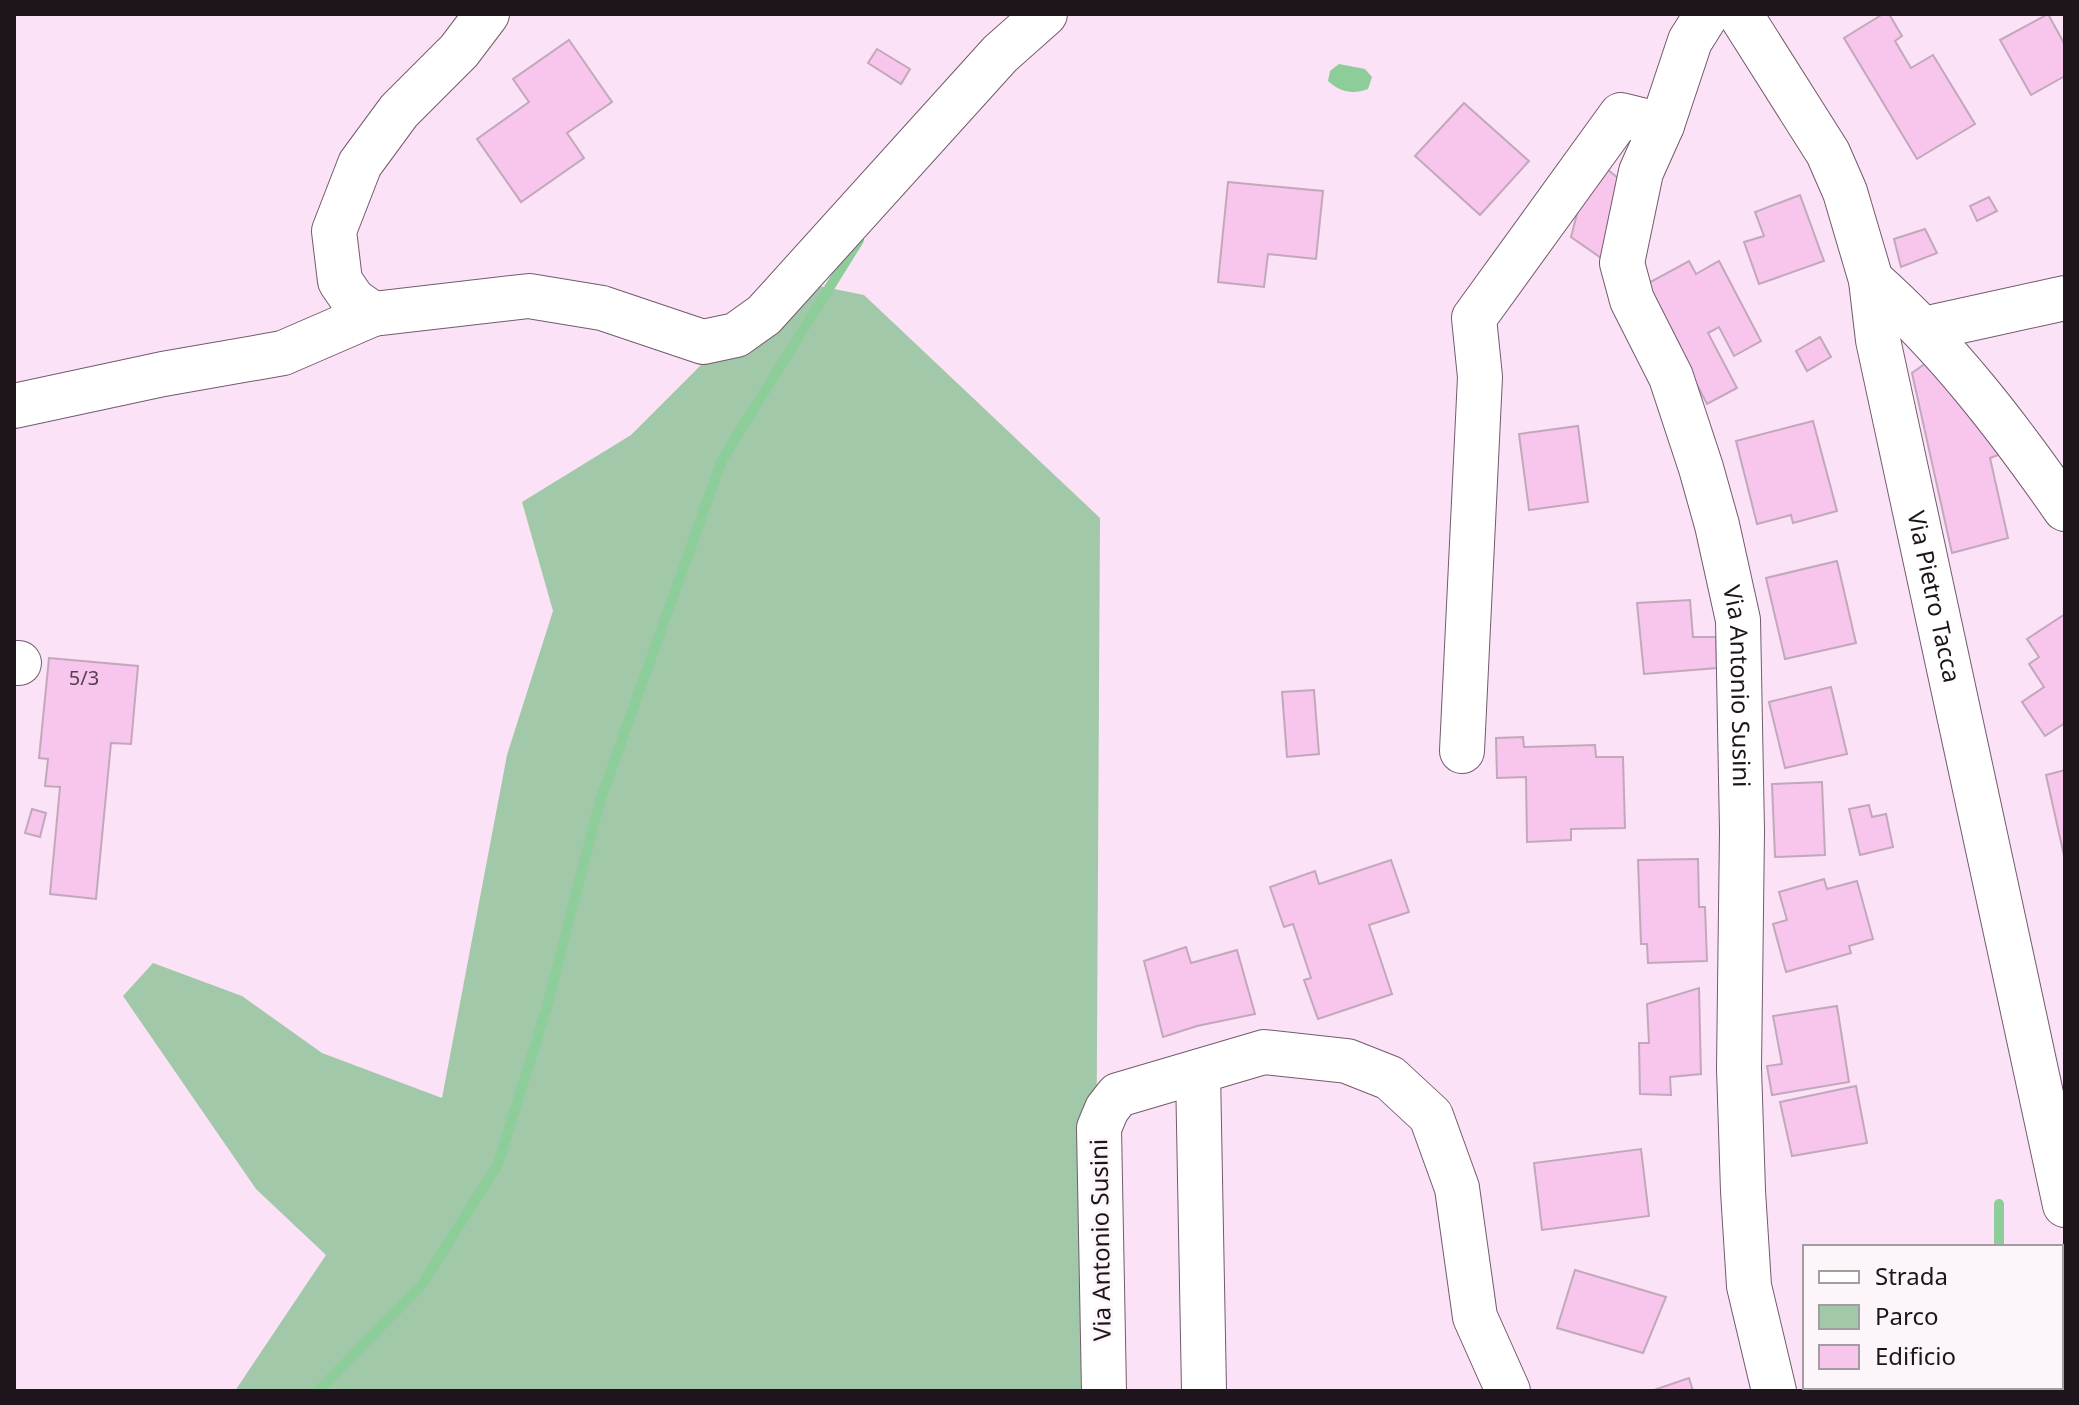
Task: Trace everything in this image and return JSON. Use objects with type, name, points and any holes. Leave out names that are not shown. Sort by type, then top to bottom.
[{"type":"street","points":[[373,314],[353,300],[340,281],[334,231],[360,164],[399,111],[459,51],[487,14]]},
{"type":"street","points":[[14,406],[163,374],[283,353],[373,314],[529,296],[602,308],[703,342],[736,335],[764,315],[1000,54],[1045,14]]},
{"type":"street","name":"Via Antonio Susini","points":[[1707,14],[1690,41],[1662,125],[1641,172],[1622,263],[1632,300],[1671,377],[1696,452],[1717,525],[1738,620],[1742,831],[1739,1068],[1743,1191],[1749,1286],[1774,1391]]},
{"type":"street","name":"Via Pietro Tacca","points":[[1740,14],[1828,153],[1845,192],[1871,280],[1878,340],[2065,1205]]},
{"type":"street","points":[[1462,751],[1480,377],[1474,318],[1621,115],[1662,125]]},
{"type":"street","points":[[1871,280],[1924,329],[2018,442],[2065,509]]},
{"type":"street","points":[[1924,329],[2065,298]]},
{"type":"street","name":"Via Antonio Susini","points":[[1104,1391],[1099,1128],[1107,1109],[1118,1095],[1264,1052],[1347,1061],[1390,1078],[1431,1116],[1457,1188],[1475,1317],[1508,1391]]},
{"type":"street","points":[[1198,1072],[1204,1391]]},
{"type":"green space","points":[[819,286],[864,295],[1100,518],[1095,1391],[235,1391],[326,1255],[256,1189],[123,996],[153,963],[242,996],[322,1053],[442,1098],[507,755],[553,611],[522,502],[631,435],[703,363],[744,353]]},
{"type":"shaded area","points":[[1339,64],[1365,69],[1372,77],[1368,89],[1347,91],[1328,81],[1330,71]]},
{"type":"building","points":[[1883,14],[1889,14],[1902,36],[1895,41],[1911,68],[1933,55],[1975,124],[1917,159],[1844,38]]},
{"type":"building","points":[[2048,14],[2065,45],[2065,76],[2031,95],[2000,40]]},
{"type":"building","points":[[569,40],[612,102],[567,133],[584,158],[521,202],[477,139],[529,102],[513,79]]},
{"type":"building","points":[[877,49],[910,69],[901,84],[868,63]]},
{"type":"building","points":[[1464,103],[1529,161],[1480,215],[1415,156]]},
{"type":"building","points":[[1607,169],[1624,183],[1604,260],[1571,237],[1579,206]]},
{"type":"building","points":[[1228,182],[1323,191],[1316,259],[1268,254],[1264,287],[1218,282]]},
{"type":"building","points":[[1800,195],[1824,261],[1759,284],[1744,242],[1764,236],[1755,212]]},
{"type":"building","points":[[1989,197],[1997,211],[1977,221],[1970,206]]},
{"type":"building","points":[[1925,229],[1937,253],[1901,267],[1894,239]]},
{"type":"building","points":[[1689,261],[1696,274],[1719,261],[1761,341],[1734,356],[1719,327],[1708,333],[1737,388],[1707,404],[1645,285]]},
{"type":"building","points":[[1820,337],[1831,357],[1807,371],[1796,351]]},
{"type":"building","points":[[1926,363],[2001,454],[1990,458],[2008,538],[1952,553],[1912,373]]},
{"type":"building","points":[[1813,421],[1837,511],[1793,523],[1791,515],[1757,524],[1736,441]]},
{"type":"building","points":[[1578,426],[1588,502],[1529,510],[1519,434]]},
{"type":"building","points":[[1837,561],[1856,643],[1785,659],[1766,578]]},
{"type":"building","points":[[1690,600],[1693,637],[1716,637],[1717,668],[1644,674],[1637,603]]},
{"type":"building","points":[[2065,614],[2065,723],[2045,736],[2022,702],[2044,687],[2029,664],[2039,657],[2027,639]]},
{"type":"building","points":[[49,658],[138,666],[131,744],[111,743],[96,899],[50,894],[60,787],[45,786],[48,759],[39,758]]},
{"type":"building","points":[[1831,687],[1847,754],[1785,768],[1769,702]]},
{"type":"building","points":[[1314,690],[1319,754],[1287,757],[1282,692]]},
{"type":"building","points":[[1523,737],[1524,747],[1595,745],[1596,757],[1623,757],[1625,828],[1571,829],[1571,840],[1527,842],[1526,777],[1497,778],[1496,738]]},
{"type":"building","points":[[2065,770],[2065,860],[2046,775]]},
{"type":"building","points":[[1822,782],[1825,855],[1775,857],[1772,784]]},
{"type":"building","points":[[1869,805],[1872,817],[1886,814],[1893,847],[1860,855],[1849,809]]},
{"type":"building","points":[[32,809],[46,813],[40,837],[25,833]]},
{"type":"building","points":[[1698,859],[1699,907],[1705,907],[1707,961],[1648,963],[1647,944],[1641,944],[1638,860]]},
{"type":"building","points":[[1391,860],[1409,912],[1369,925],[1392,994],[1318,1019],[1304,980],[1311,978],[1293,924],[1284,927],[1270,887],[1315,871],[1319,884]]},
{"type":"building","points":[[1824,879],[1827,889],[1857,881],[1873,939],[1849,946],[1851,953],[1786,972],[1773,924],[1787,920],[1779,892]]},
{"type":"building","points":[[1186,947],[1191,963],[1237,950],[1255,1014],[1197,1026],[1163,1037],[1144,961]]},
{"type":"building","points":[[1699,988],[1701,1074],[1670,1077],[1671,1095],[1640,1094],[1639,1043],[1649,1043],[1647,1004]]},
{"type":"building","points":[[1837,1006],[1849,1082],[1772,1095],[1767,1066],[1782,1064],[1773,1016]]},
{"type":"building","points":[[1856,1086],[1867,1143],[1792,1156],[1780,1102]]},
{"type":"building","points":[[1641,1149],[1649,1216],[1542,1230],[1534,1163]]},
{"type":"building","points":[[1575,1270],[1666,1297],[1643,1353],[1557,1328]]},
{"type":"building","points":[[1689,1378],[1693,1391],[1651,1391]]},
{"type":"waterway","points":[[318,1391],[421,1286],[498,1164],[546,1010],[600,801],[722,460],[859,240]]},
{"type":"waterway","points":[[1999,1204],[1999,1245]]}]
